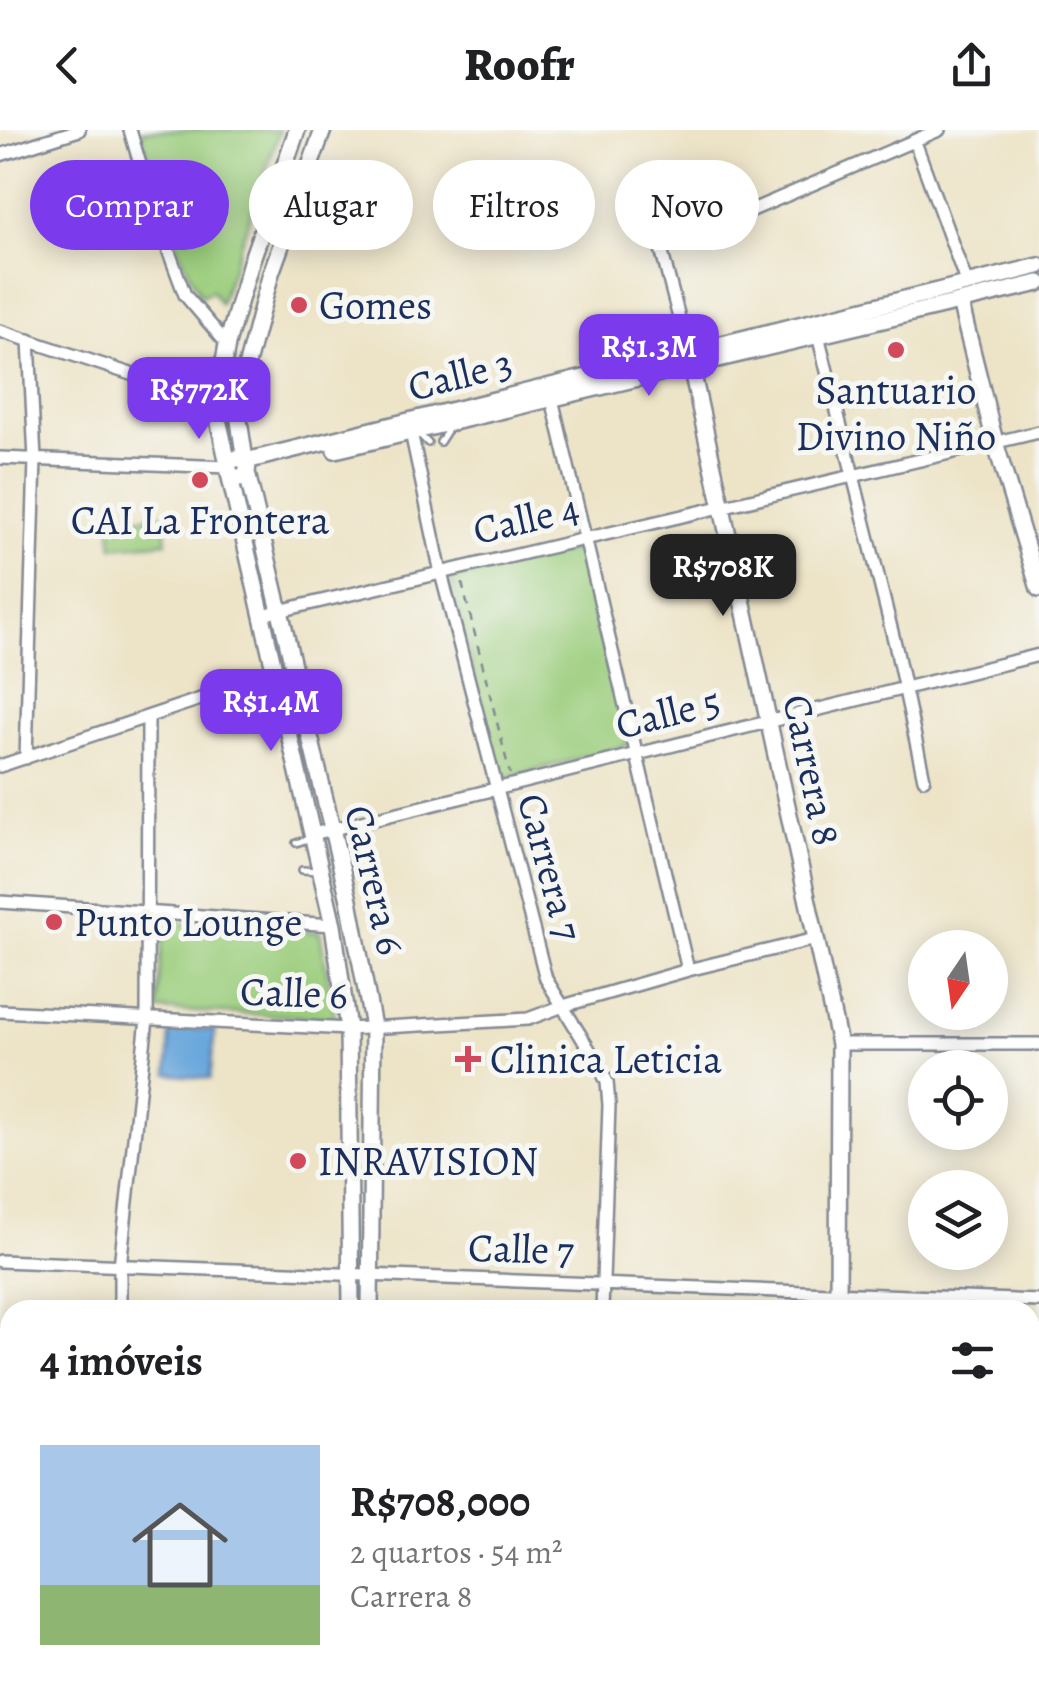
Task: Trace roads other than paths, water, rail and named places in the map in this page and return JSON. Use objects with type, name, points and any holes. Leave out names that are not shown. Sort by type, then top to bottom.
[{"type":"street","points":[[0,155],[80,130]]},
{"type":"street","points":[[130,130],[154,212],[185,295],[227,344]]},
{"type":"street","points":[[287,160],[297,130]]},
{"type":"street","name":"Carrera 6","points":[[312,160],[323,130]]},
{"type":"street","points":[[939,130],[914,142],[967,284]]},
{"type":"street","name":"Carrera 8","points":[[838,1300],[839,1044],[690,359],[660,252],[914,142]]},
{"type":"street","points":[[0,330],[216,406],[227,344],[255,250]]},
{"type":"street","name":"Carrera 6","points":[[279,250],[242,383],[238,414],[270,613],[275,674],[333,925],[348,1028],[351,1300]]},
{"type":"street","name":"Calle 3","points":[[247,466],[816,328],[1039,266]]},
{"type":"street","name":"Calle 3","points":[[816,328],[1039,283]]},
{"type":"street","points":[[960,302],[995,442],[1039,589]]},
{"type":"street","points":[[816,328],[896,648],[902,691],[924,779]]},
{"type":"street","points":[[26,758],[35,459],[30,340]]},
{"type":"street","name":"Calle 3","points":[[247,466],[418,435],[452,422],[690,359]]},
{"type":"street","points":[[552,398],[688,970]]},
{"type":"street","name":"Carrera 6","points":[[216,406],[229,468],[350,900],[373,1028],[370,1300]]},
{"type":"street","name":"Calle 4","points":[[270,613],[1039,432]]},
{"type":"street","name":"Carrera 7","points":[[418,435],[441,573],[546,979],[606,1082],[609,1104],[602,1300]]},
{"type":"street","points":[[0,458],[229,468],[236,458],[247,466]]},
{"type":"street","name":"Calle 5","points":[[314,836],[1039,654]]},
{"type":"street","points":[[0,766],[275,674]]},
{"type":"street","points":[[120,1300],[120,1266],[147,1019],[148,718]]},
{"type":"street","points":[[0,902],[333,925]]},
{"type":"street","name":"Calle 6","points":[[0,1012],[348,1028],[528,1020],[688,970],[815,940]]},
{"type":"street","points":[[839,1044],[1039,1044]]},
{"type":"street","name":"Calle 7","points":[[0,1261],[603,1284],[812,1300]]},
{"type":"lane","points":[[440,442],[452,422]]},
{"type":"lane","points":[[296,843],[314,836]]},
{"type":"lane","points":[[302,870],[321,871]]},
{"type":"water","points":[[170,1028],[215,1030],[210,1079],[168,1074]]},
{"type":"place","name":"Gomes","points":[[299,305]]},
{"type":"place","name":"Santuario Divino Niño","points":[[896,350]]},
{"type":"place","name":"CAI La Frontera","points":[[200,480]]},
{"type":"place","name":"Punto Lounge","points":[[54,922]]},
{"type":"place","name":"Clinica Leticia","points":[[468,1059]]},
{"type":"place","name":"INRAVISION","points":[[298,1161]]}]
